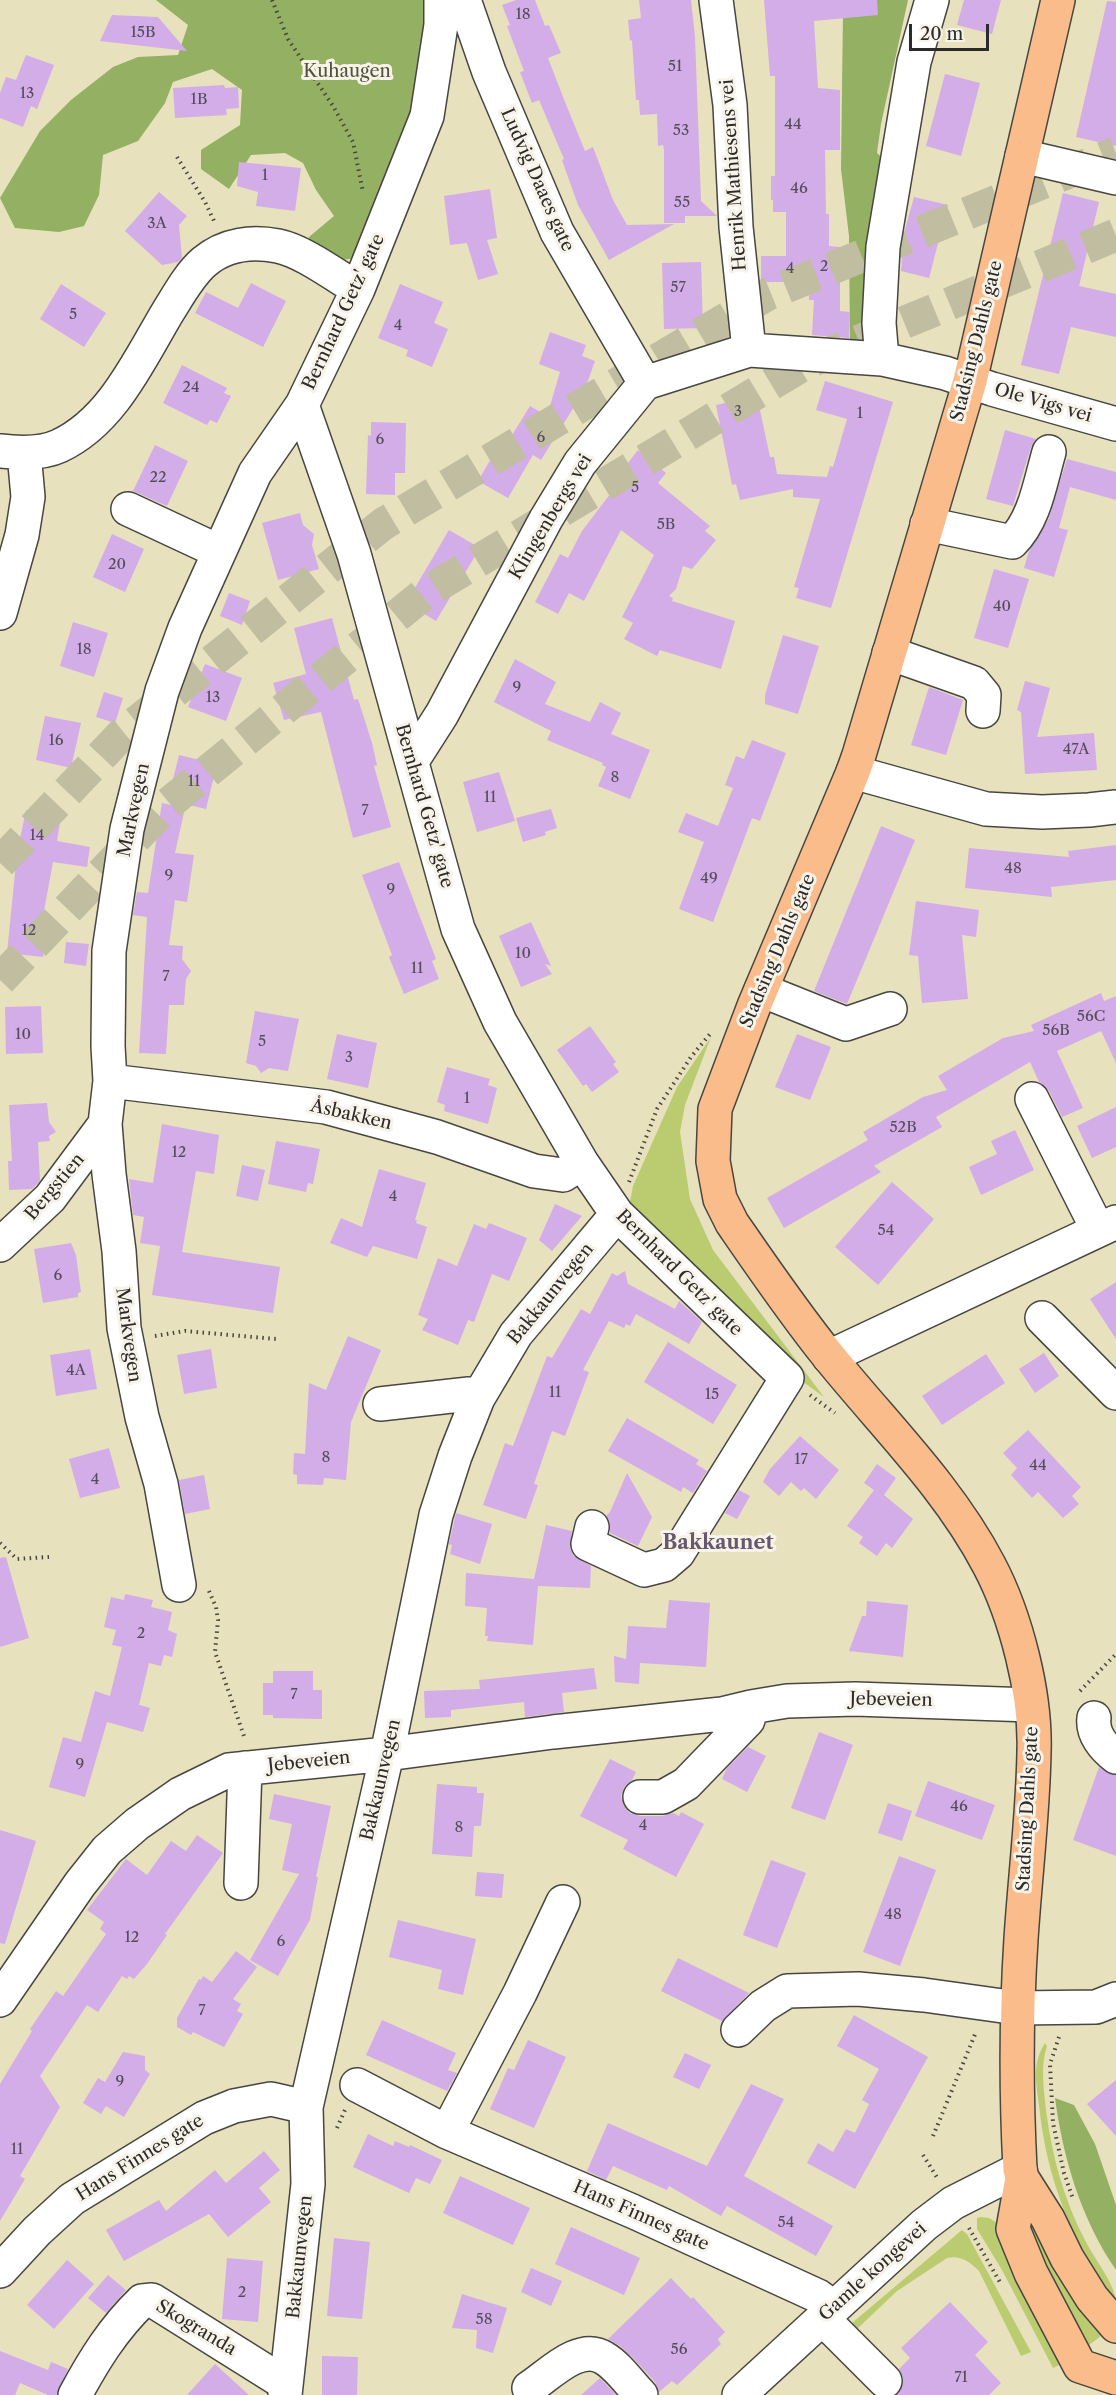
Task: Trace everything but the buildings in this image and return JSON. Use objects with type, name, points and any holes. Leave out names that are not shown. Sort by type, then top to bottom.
[{"type":"main road","name":"Stadsing Dahls gate","points":[[1058,0],[970,381],[853,772],[758,998],[715,1109],[713,1161],[720,1200],[745,1242],[829,1357],[923,1466],[965,1522],[991,1568],[1010,1616],[1022,1659],[1031,1705],[1034,1750],[1002,2006],[1016,2096],[1021,2174],[1013,2229],[1031,2273],[1080,2366],[1116,2378]]},
{"type":"main road","name":"Stadsing Dahls gate","points":[[1021,2174],[1048,2219],[1073,2268],[1092,2298],[1116,2326]]},
{"type":"main road","points":[[1111,2395],[1116,2390]]},
{"type":"street","name":"Bernhard Getz' gate","points":[[441,0],[441,25],[427,116],[358,290],[302,405],[354,554],[458,929],[500,1022],[582,1163],[616,1214],[787,1378]]},
{"type":"street","name":"Ludvig Daaes gate","points":[[464,0],[489,72],[557,231],[645,383]]},
{"type":"street","name":"Henrik Mathiesens vei","points":[[716,0],[730,105],[736,227],[749,350]]},
{"type":"street","points":[[882,359],[879,323],[883,247],[914,62],[932,0]]},
{"type":"street","points":[[1022,156],[1116,178]]},
{"type":"street","points":[[0,614],[22,536],[28,496],[12,452],[57,447],[87,430],[114,399],[182,288],[204,262],[225,249],[248,243],[279,246],[303,257],[358,290]]},
{"type":"street","points":[[645,383],[749,350],[882,359],[970,381]]},
{"type":"street","name":"Ole Vigs vei","points":[[970,381],[1116,424]]},
{"type":"street","name":"Klingenbergs vei","points":[[412,761],[442,714],[546,519],[580,463],[645,383]]},
{"type":"street","name":"Markvegen","points":[[176,1573],[161,1484],[142,1417],[124,1329],[119,1251],[105,1124],[110,1081],[109,951],[127,829],[162,691],[184,628],[255,472],[302,405]]},
{"type":"street","points":[[927,524],[1012,542],[1021,533],[1029,519],[1049,452]]},
{"type":"street","points":[[128,510],[218,551]]},
{"type":"street","points":[[889,653],[974,683],[984,695],[983,711]]},
{"type":"street","points":[[853,772],[986,809],[1042,812],[1116,807]]},
{"type":"street","points":[[758,998],[846,1024],[890,1008]]},
{"type":"street","points":[[758,998],[836,1037]]},
{"type":"street","points":[[43,1178],[73,1139],[93,1098],[110,1081]]},
{"type":"street","name":"Åsbakken","points":[[110,1081],[326,1107],[437,1137],[534,1171],[563,1174],[582,1163]]},
{"type":"street","points":[[829,1357],[1107,1226],[1032,1099]]},
{"type":"street","name":"Bergstien","points":[[0,1245],[50,1198],[105,1124]]},
{"type":"street","name":"Bakkaunvegen","points":[[286,2389],[308,2184],[306,2107],[387,1755],[436,1515],[455,1456],[478,1398],[516,1334],[616,1214]]},
{"type":"street","points":[[1042,1318],[1116,1393]]},
{"type":"street","points":[[592,1527],[588,1544],[644,1569],[664,1565],[678,1553],[787,1378]]},
{"type":"street","points":[[380,1404],[469,1394],[478,1398]]},
{"type":"street","name":"Jebeveien","points":[[0,2000],[80,1884],[107,1850],[137,1824],[180,1794],[229,1770],[387,1755],[553,1732],[722,1714],[787,1701],[855,1699],[1031,1705]]},
{"type":"street","points":[[1085,1706],[1097,1735],[1109,1752],[1116,1757]]},
{"type":"street","points":[[640,1797],[663,1797],[686,1784],[748,1720],[752,1707]]},
{"type":"street","points":[[241,1883],[245,1768]]},
{"type":"street","points":[[447,2132],[520,1993],[563,1902]]},
{"type":"street","points":[[738,2030],[763,2006],[787,1991],[858,1989],[1002,2006],[1096,2007],[1116,1999]]},
{"type":"street","name":"Hans Finnes gate","points":[[357,2085],[447,2132],[632,2211],[818,2296],[828,2312],[885,2381]]},
{"type":"street","name":"Hans Finnes gate","points":[[0,2271],[37,2231],[72,2199],[204,2118],[234,2106],[271,2099],[306,2107]]},
{"type":"street","name":"Gamle kongevei","points":[[739,2395],[924,2225],[953,2203],[1021,2174]]},
{"type":"street","name":"Skogranda","points":[[75,2395],[100,2349],[122,2320],[142,2301],[152,2300],[286,2389]]},
{"type":"street","points":[[529,2388],[577,2356],[594,2355],[604,2358],[642,2395]]},
{"type":"path","points":[[272,0],[288,39],[333,106],[353,142],[365,199]]},
{"type":"path","points":[[177,157],[205,202],[221,234],[225,249]]},
{"type":"path","points":[[616,1214],[657,1109],[691,1057],[716,1027]]},
{"type":"path","points":[[149,1339],[161,1334],[185,1331],[276,1339]]},
{"type":"path","points":[[787,1378],[841,1417]]},
{"type":"path","points":[[0,1543],[17,1559],[49,1557]]},
{"type":"path","points":[[176,1573],[193,1568],[201,1578],[216,1607],[218,1620],[215,1652],[251,1755],[245,1768]]},
{"type":"path","points":[[1085,1706],[1116,1654]]},
{"type":"path","points":[[933,2136],[1002,2006]]},
{"type":"path","points":[[1061,2031],[1050,2064],[1053,2123],[1064,2173],[1075,2204]]},
{"type":"path","points":[[923,2154],[942,2186]]},
{"type":"green space","name":"Kuhaugen","points":[[156,0],[431,0],[411,114],[356,258],[335,261],[308,248],[309,237],[334,216],[316,190],[303,163],[285,153],[251,155],[229,189],[201,169],[201,150],[240,125],[242,90],[212,69],[173,82],[165,103],[138,141],[103,155],[99,195],[84,226],[59,232],[15,228],[0,198],[40,131],[71,100],[113,67],[138,57],[178,55],[188,25]]},
{"type":"green space","points":[[851,0],[908,0],[881,124],[877,153],[890,165],[876,342],[850,344],[849,236],[841,169],[843,10]]},
{"type":"green space","points":[[711,1037],[685,1105],[680,1132],[690,1199],[713,1250],[824,1397],[792,1374],[630,1202],[633,1186],[677,1087]]},
{"type":"green space","points":[[1045,2043],[1047,2046],[1043,2078],[1046,2110],[1060,2178],[1071,2211],[1113,2288],[1116,2303],[1086,2258],[1055,2184],[1043,2132],[1036,2081],[1038,2058]]},
{"type":"green space","points":[[1055,2098],[1074,2105],[1095,2144],[1116,2205],[1116,2270],[1093,2230],[1075,2187],[1058,2121]]},
{"type":"green space","points":[[1031,2214],[1075,2299],[1101,2336],[1089,2345],[1061,2300],[1042,2262],[1031,2227]]},
{"type":"green space","points":[[977,2218],[989,2218],[999,2224],[1024,2292],[1059,2365],[1053,2368],[1002,2270],[977,2229]]},
{"type":"green space","points":[[962,2230],[967,2234],[1031,2352],[1021,2356],[979,2271],[968,2262],[956,2257],[947,2258],[897,2291],[857,2329],[852,2323]]},
{"type":"tunnel","points":[[0,863],[123,733],[383,524],[768,294],[1116,153]]},
{"type":"tunnel","points":[[0,980],[168,804],[425,593],[806,363],[1116,235]]},
{"type":"district","name":"Bakkaunet","points":[[718,1543]]}]
